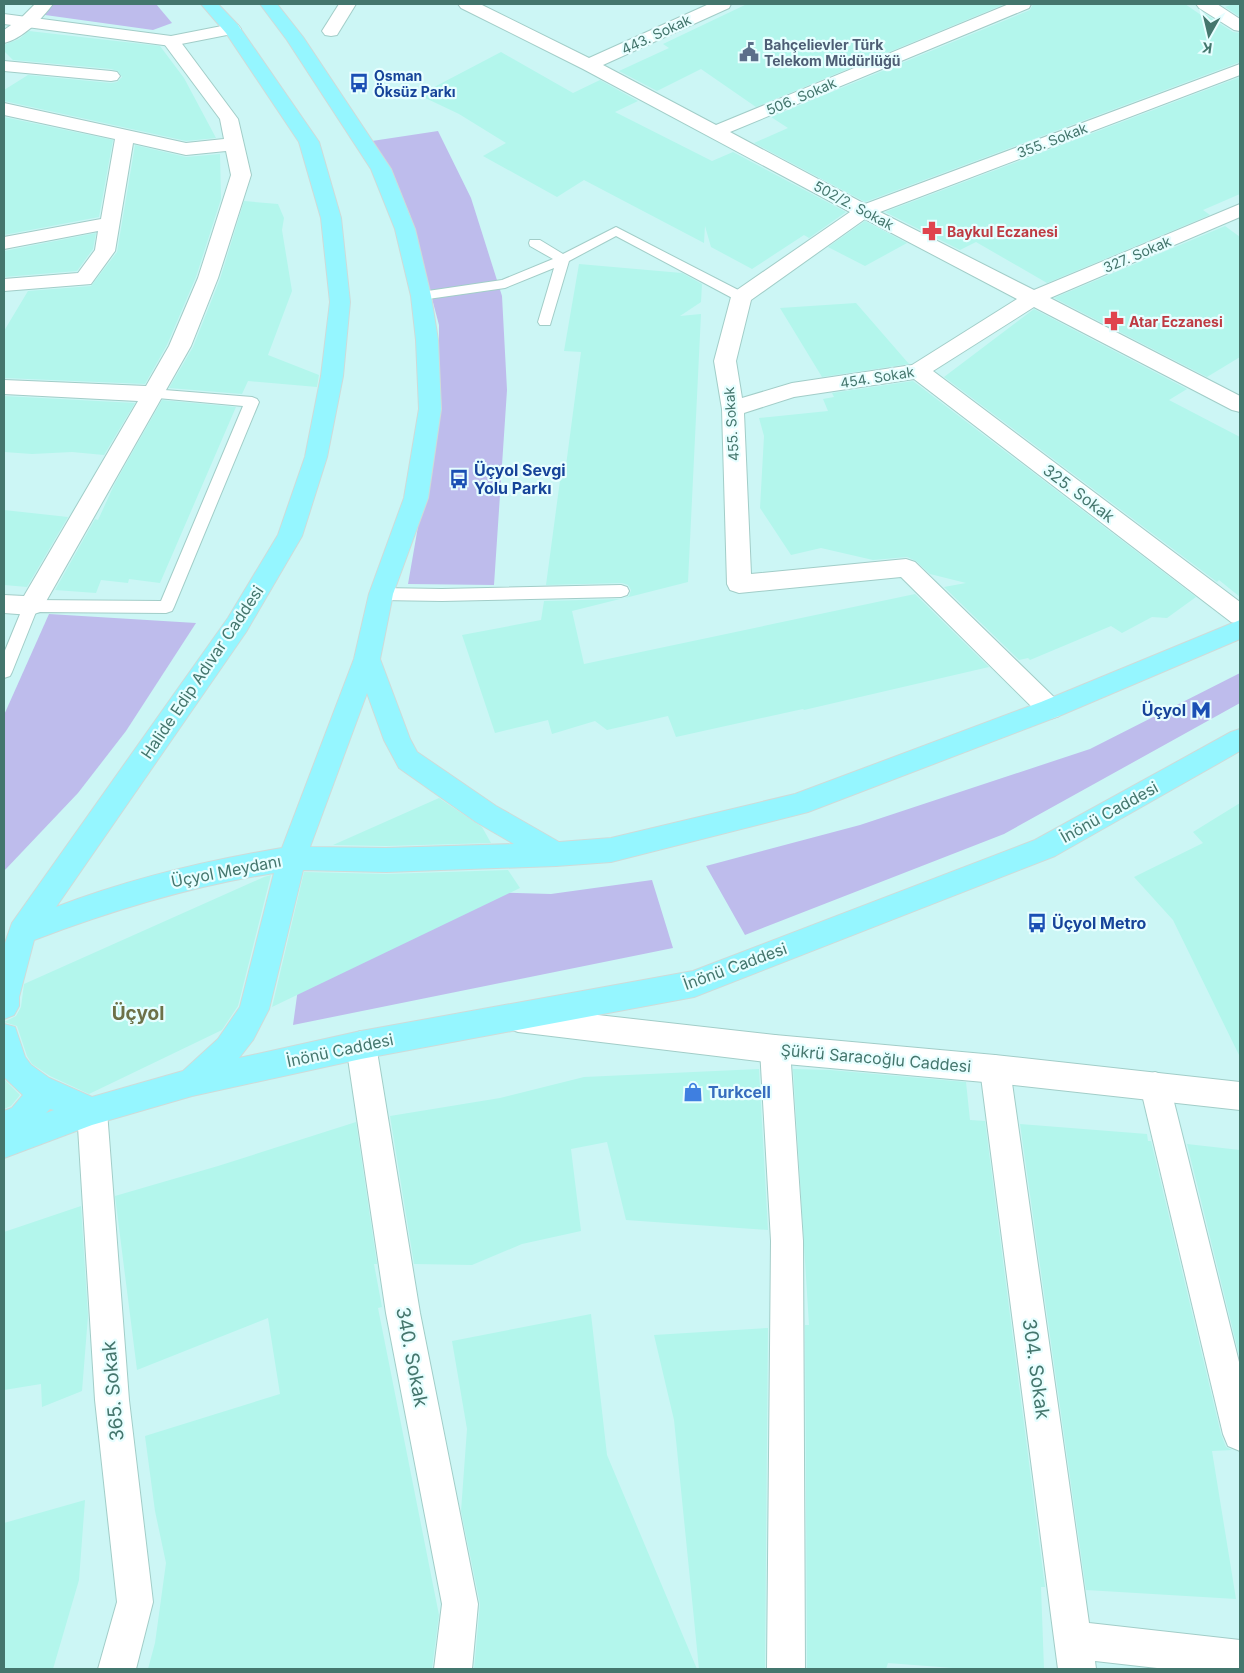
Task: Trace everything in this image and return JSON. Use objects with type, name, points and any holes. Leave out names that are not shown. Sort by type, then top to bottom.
[{"type":"main road","name":"Halide Edip Adıvar Caddesi","points":[[22,932],[237,626],[290,536],[316,457],[332,376],[340,302],[331,218],[309,142],[232,29],[208,4]]},
{"type":"main road","points":[[268,4],[294,37],[380,170],[405,229],[421,296],[427,340],[430,409],[416,498],[382,594],[367,659],[292,858],[386,860],[556,854],[611,850],[798,804],[1050,709],[1240,629]]},
{"type":"main road","points":[[367,659],[397,740],[408,760],[486,814],[556,854]]},
{"type":"main road","name":"İnönü Caddesi","points":[[4,1143],[92,1111],[192,1082],[361,1045],[694,984],[1045,848],[1240,739]]},
{"type":"main road","name":"Üçyol Meydanı","points":[[22,932],[93,905],[162,884],[231,868],[292,858],[254,1009],[245,1030],[224,1055],[192,1082]]},
{"type":"main road","points":[[4,1006],[4,997],[22,932]]},
{"type":"main road","points":[[4,1037],[14,1067],[31,1084],[52,1096],[92,1111]]},
{"type":"main road","points":[[4,1126],[23,1118],[45,1091]]},
{"type":"street","points":[[4,38],[27,22],[44,4]]},
{"type":"street","points":[[331,31],[346,4]]},
{"type":"street","name":"502/2. Sokak","points":[[467,4],[717,131],[864,211],[1238,401]]},
{"type":"street","name":"443. Sokak","points":[[589,65],[723,4]]},
{"type":"street","name":"506. Sokak","points":[[717,131],[1023,4]]},
{"type":"street","points":[[1205,4],[1240,26]]},
{"type":"street","points":[[4,19],[172,41],[232,29]]},
{"type":"street","points":[[4,604],[31,606],[180,346],[208,278],[241,175],[236,144],[229,119],[172,41]]},
{"type":"street","points":[[4,66],[111,76]]},
{"type":"street","name":"355. Sokak","points":[[864,211],[1240,69]]},
{"type":"street","points":[[4,109],[186,149],[236,144]]},
{"type":"street","points":[[4,285],[84,279],[105,250],[125,137]]},
{"type":"street","name":"327. Sokak","points":[[1033,298],[1240,210]]},
{"type":"street","points":[[741,297],[864,211]]},
{"type":"street","points":[[4,243],[109,223]]},
{"type":"street","name":"455. Sokak","points":[[741,297],[724,361],[733,409],[738,584],[906,568],[1050,709]]},
{"type":"street","name":"454. Sokak","points":[[733,409],[792,390],[918,371],[1033,298]]},
{"type":"street","name":"325. Sokak","points":[[918,371],[1240,615]]},
{"type":"street","points":[[4,387],[152,394]]},
{"type":"street","name":"Şükrü Saracoğlu Caddesi","points":[[512,1018],[775,1049],[995,1069],[1240,1096]]},
{"type":"street","name":"340. Sokak","points":[[361,1045],[403,1313],[460,1604],[453,1669]]},
{"type":"street","points":[[775,1049],[787,1241],[786,1669]]},
{"type":"street","name":"304. Sokak","points":[[995,1069],[1075,1654]]},
{"type":"street","points":[[1155,1086],[1240,1434]]},
{"type":"street","name":"365. Sokak","points":[[92,1111],[112,1400],[135,1602],[117,1669]]},
{"type":"street","points":[[1075,1654],[1240,1659]]},
{"type":"lane","points":[[421,296],[505,284],[563,259],[616,231],[741,297]]},
{"type":"lane","points":[[535,243],[563,259]]},
{"type":"lane","points":[[545,322],[563,259]]},
{"type":"lane","points":[[4,672],[31,606],[166,607],[252,402],[152,394]]},
{"type":"lane","points":[[382,594],[442,595],[621,591]]},
{"type":"shaded area","points":[[4,4],[1240,4],[1240,1669],[4,1669]]},
{"type":"shaded area","points":[[47,4],[156,4],[172,23],[153,30],[38,14]]},
{"type":"shaded area","points":[[438,131],[471,198],[502,296],[507,390],[494,585],[408,584],[439,406],[439,325],[410,215],[372,141]]},
{"type":"shaded area","points":[[49,614],[196,623],[126,731],[78,793],[4,871],[4,715]]},
{"type":"shaded area","points":[[1240,673],[1240,703],[1004,834],[745,935],[706,866],[860,825],[1090,749]]},
{"type":"shaded area","points":[[652,880],[673,948],[293,1025],[312,887],[551,894]]},
{"type":"building","points":[[747,4],[1005,4],[756,107],[701,69],[657,91],[619,71],[669,48],[663,44]]},
{"type":"building","points":[[1033,4],[1185,4],[1233,32],[1240,33],[1240,62],[865,202],[754,143],[788,128],[771,117],[1030,10]]},
{"type":"building","points":[[1240,4],[1240,17],[1225,7]]},
{"type":"building","points":[[29,31],[160,46],[184,78],[216,138],[186,141],[4,101],[4,90],[28,75],[111,83],[117,82],[122,77],[118,71],[111,69],[13,60],[4,51],[4,45],[19,39]]},
{"type":"building","points":[[501,52],[573,93],[600,80],[638,101],[615,112],[712,161],[733,152],[846,212],[809,238],[804,235],[752,269],[711,247],[705,226],[704,243],[584,180],[557,197],[483,156],[506,143],[459,114],[419,95]]},
{"type":"building","points":[[1240,77],[1240,194],[1203,210],[1210,215],[1047,283],[976,242],[960,250],[885,212]]},
{"type":"building","points":[[4,117],[113,140],[99,217],[4,235]]},
{"type":"building","points":[[135,145],[186,157],[220,154],[221,199],[196,277],[167,345],[145,384],[4,378],[4,331],[28,291],[91,286],[117,252]]},
{"type":"building","points":[[244,201],[278,204],[284,218],[282,230],[292,291],[268,355],[319,375],[317,387],[248,381],[242,394],[169,388],[193,347],[220,279]]},
{"type":"building","points":[[865,221],[907,243],[865,266],[828,247]]},
{"type":"building","points":[[1225,226],[1240,237],[1240,357],[1207,377],[1054,298]]},
{"type":"building","points":[[96,233],[93,249],[77,271],[4,277],[4,251]]},
{"type":"building","points":[[579,264],[682,273],[702,284],[701,302],[680,316],[701,314],[688,582],[625,598],[629,596],[631,590],[628,585],[622,583],[546,585],[561,473],[565,473],[581,352],[564,351]]},
{"type":"building","points":[[856,303],[909,364],[822,377],[780,308]]},
{"type":"building","points":[[1034,309],[1187,389],[1169,400],[1240,437],[1240,597],[1219,580],[1217,582],[944,377]]},
{"type":"building","points":[[913,381],[1196,597],[1167,618],[1152,617],[1122,633],[1111,626],[1030,660],[1028,658],[1019,660],[944,587],[966,583],[930,574],[916,561],[907,557],[873,560],[821,548],[791,555],[760,508],[764,436],[759,418],[828,411],[823,399],[834,397],[832,393]]},
{"type":"building","points":[[4,396],[135,403],[104,455],[72,452],[32,454],[4,452]]},
{"type":"building","points":[[162,400],[236,407],[160,583],[129,579],[128,583],[101,580],[96,593],[55,590],[95,519],[98,520],[115,483]]},
{"type":"building","points":[[4,510],[68,517],[27,587],[4,585]]},
{"type":"building","points":[[915,594],[989,667],[804,710],[676,737],[668,716],[607,730],[595,721],[552,734],[548,720],[495,733],[462,635],[541,620],[544,601],[620,599],[572,611],[584,664]]},
{"type":"building","points":[[439,798],[482,827],[491,843],[386,846],[333,845]]},
{"type":"building","points":[[1240,803],[1240,1057],[1173,920],[1134,877],[1203,843],[1193,832]]},
{"type":"building","points":[[508,870],[520,888],[272,1007],[304,872],[386,874]]},
{"type":"building","points":[[271,875],[238,1006],[222,1030],[89,1094],[50,1076],[32,1064],[27,1056],[17,1026],[4,1022],[16,1016],[21,1007],[24,984]]},
{"type":"building","points":[[759,1069],[768,1230],[626,1220],[607,1142],[571,1149],[581,1231],[522,1244],[472,1265],[414,1264],[390,1116],[500,1098],[584,1077]]},
{"type":"building","points":[[793,1069],[830,1070],[966,1082],[970,1120],[985,1121],[1045,1587],[1041,1587],[1044,1669],[966,1669],[888,1663],[886,1669],[807,1669],[805,1325],[809,1325]]},
{"type":"building","points":[[4,1079],[20,1095],[11,1106],[4,1109]]},
{"type":"building","points":[[356,1122],[377,1264],[374,1264],[382,1307],[378,1308],[439,1615],[432,1669],[148,1669],[155,1643],[166,1563],[155,1511],[145,1436],[280,1394],[268,1318],[137,1370],[115,1196],[218,1166]]},
{"type":"building","points":[[1020,1124],[1147,1134],[1148,1141],[1151,1141],[1221,1434],[1226,1447],[1232,1450],[1212,1451],[1236,1599],[1086,1590]]},
{"type":"building","points":[[1187,1144],[1240,1150],[1240,1359]]},
{"type":"building","points":[[81,1206],[88,1316],[82,1391],[42,1407],[41,1384],[4,1390],[4,1232]]},
{"type":"building","points":[[591,1314],[607,1455],[697,1669],[474,1669],[480,1604],[461,1511],[467,1429],[452,1341]]},
{"type":"building","points":[[768,1328],[765,1669],[699,1669],[674,1420],[654,1335]]},
{"type":"building","points":[[85,1500],[79,1580],[53,1669],[4,1669],[4,1523]]},
{"type":"place","name":"Bahçelievler Türk Telekom Müdürlüğü","points":[[749,52]]},
{"type":"place","name":"Osman Öksüz Parkı","points":[[359,83]]},
{"type":"place","name":"Baykul Eczanesi","points":[[932,231]]},
{"type":"place","name":"Atar Eczanesi","points":[[1114,321]]},
{"type":"place","name":"Üçyol Sevgi Yolu Parkı","points":[[459,479]]},
{"type":"place","name":"Üçyol","points":[[1201,710]]},
{"type":"place","name":"Üçyol Metro","points":[[1037,923]]},
{"type":"place","name":"Turkcell","points":[[693,1092]]},
{"type":"district","name":"Üçyol","points":[[138,1013]]}]
